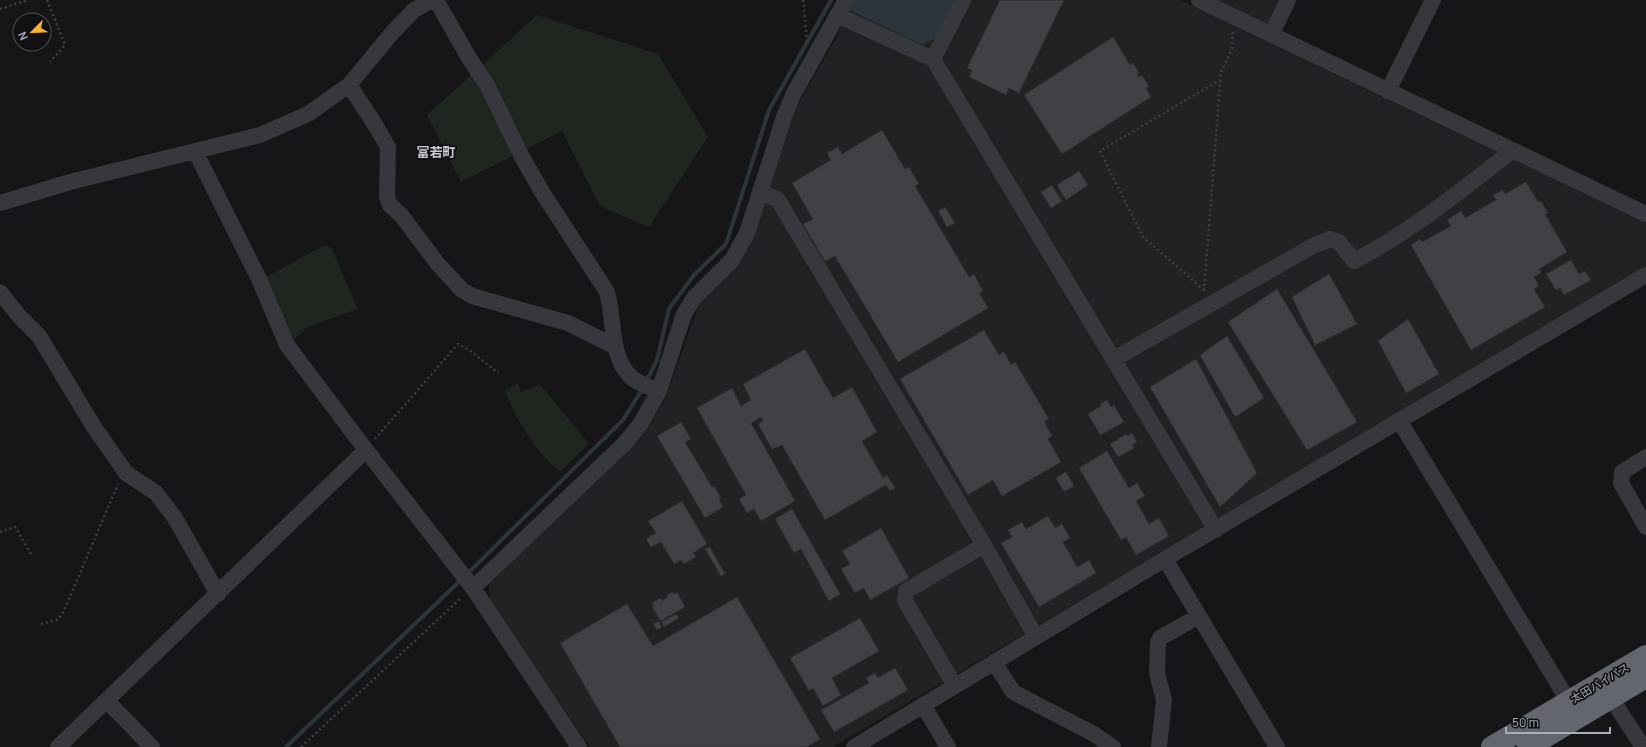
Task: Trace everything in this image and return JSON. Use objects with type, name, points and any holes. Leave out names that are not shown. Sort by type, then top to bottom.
[{"type":"highway","name":"太田バイパス","points":[[1492,747],[1646,656]]},
{"type":"highway","name":"太田バイパス","points":[[1528,747],[1646,677]]},
{"type":"street","points":[[0,203],[70,182],[260,135],[308,114],[349,85],[409,14],[432,0]]},
{"type":"street","points":[[436,0],[469,58],[487,85],[522,157],[542,192],[607,292],[611,306],[616,347],[625,370],[648,387]]},
{"type":"street","points":[[467,579],[625,443],[641,423],[648,387],[684,314],[694,298],[732,260],[747,233],[784,117],[794,93],[846,0]]},
{"type":"street","points":[[933,59],[963,0]]},
{"type":"street","points":[[1199,0],[1646,214]]},
{"type":"street","points":[[1271,35],[1288,0]]},
{"type":"street","points":[[1388,91],[1433,0]]},
{"type":"street","points":[[837,15],[933,59],[1216,530]]},
{"type":"street","points":[[349,85],[374,123],[388,148],[387,197],[390,205],[401,215],[436,263],[462,290],[472,296],[568,323],[616,347]]},
{"type":"street","points":[[195,151],[260,279],[287,345],[366,450],[467,579],[579,747]]},
{"type":"street","points":[[1114,359],[1313,246],[1330,239],[1339,242],[1354,261],[1370,253],[1426,217],[1512,151]]},
{"type":"street","points":[[760,191],[778,200],[984,545],[1036,637]]},
{"type":"street","points":[[854,747],[1165,559],[1646,275]]},
{"type":"street","points":[[0,292],[19,316],[39,336],[94,428],[126,472],[156,494],[175,518],[218,594]]},
{"type":"street","points":[[1399,420],[1569,702]]},
{"type":"street","points":[[58,747],[366,450]]},
{"type":"street","points":[[1646,457],[1622,472],[1621,483],[1646,527]]},
{"type":"street","points":[[955,686],[905,601],[906,592],[984,545]]},
{"type":"street","points":[[1165,559],[1277,747]]},
{"type":"street","points":[[1159,747],[1164,700],[1157,673],[1158,642],[1160,638],[1199,616]]},
{"type":"street","points":[[994,662],[1013,692],[1094,734],[1113,747]]},
{"type":"street","points":[[1611,698],[1642,747]]},
{"type":"street","points":[[107,701],[152,747]]},
{"type":"street","points":[[923,705],[948,747]]},
{"type":"path","points":[[0,9],[28,0]]},
{"type":"path","points":[[47,0],[65,45],[50,62]]},
{"type":"path","points":[[803,0],[809,65]]},
{"type":"path","points":[[1202,309],[1220,80],[1221,72],[1232,49],[1234,16]]},
{"type":"path","points":[[1204,290],[1143,236],[1100,151],[1220,80]]},
{"type":"path","points":[[366,450],[458,344],[472,352],[498,374]]},
{"type":"path","points":[[41,624],[57,620],[64,614],[121,479],[126,472]]},
{"type":"path","points":[[0,532],[15,527],[31,554]]},
{"type":"path","points":[[301,747],[467,579]]},
{"type":"shaded area","points":[[853,0],[1181,0],[1646,222],[1646,266],[833,747],[590,747],[490,600],[489,584],[621,457],[650,424],[665,400],[698,307],[753,238],[789,126],[802,97],[838,35],[847,9]]},
{"type":"shaded area","points":[[853,0],[954,0],[935,38],[923,45],[847,9]]},
{"type":"shaded area","points":[[1215,0],[1280,0],[1269,23],[1266,24]]},
{"type":"shaded area","points":[[537,15],[658,54],[708,137],[649,227],[600,206],[562,131],[461,182],[427,115]]},
{"type":"shaded area","points":[[325,245],[332,249],[358,309],[309,326],[294,340],[281,315],[266,277]]},
{"type":"shaded area","points":[[518,383],[521,392],[540,384],[589,444],[560,472],[535,446],[514,412],[505,390]]},
{"type":"building","points":[[1000,0],[1064,0],[1019,93],[1009,88],[1006,95],[969,77],[972,70],[967,68]]},
{"type":"building","points":[[1113,37],[1130,65],[1133,63],[1139,73],[1137,74],[1138,77],[1142,75],[1149,86],[1146,88],[1151,97],[1062,154],[1024,95]]},
{"type":"building","points":[[882,130],[905,169],[909,167],[919,184],[915,186],[969,277],[974,274],[983,291],[979,293],[988,308],[898,362],[835,256],[825,261],[803,224],[813,219],[792,183],[831,160],[827,153],[838,147],[842,154]]},
{"type":"building","points":[[1079,171],[1088,185],[1066,200],[1057,185]]},
{"type":"building","points":[[1526,182],[1538,202],[1541,201],[1548,213],[1545,214],[1567,252],[1539,269],[1541,273],[1534,277],[1539,286],[1534,289],[1545,307],[1471,350],[1411,245],[1420,239],[1422,242],[1451,226],[1447,220],[1461,211],[1465,218],[1496,200],[1493,195],[1503,190],[1505,194]]},
{"type":"building","points":[[1052,185],[1062,201],[1051,208],[1041,192]]},
{"type":"building","points":[[945,207],[955,223],[947,227],[938,211]]},
{"type":"building","points":[[1571,260],[1579,274],[1585,271],[1591,280],[1564,295],[1560,288],[1556,290],[1546,274]]},
{"type":"building","points":[[1329,274],[1357,324],[1315,345],[1292,297]]},
{"type":"building","points":[[1277,289],[1357,422],[1307,450],[1228,322]]},
{"type":"building","points":[[1408,319],[1439,374],[1406,393],[1378,341]]},
{"type":"building","points":[[984,330],[999,355],[1004,352],[1011,365],[1015,362],[1049,419],[1044,421],[1052,436],[1048,439],[1061,462],[1002,496],[993,480],[968,495],[900,379]]},
{"type":"building","points":[[1227,336],[1264,398],[1235,417],[1200,355]]},
{"type":"building","points":[[805,349],[833,398],[852,387],[877,432],[862,441],[883,478],[887,475],[895,488],[890,491],[886,485],[825,520],[782,445],[772,449],[758,424],[763,421],[761,417],[751,423],[795,501],[761,521],[754,509],[747,513],[739,499],[746,495],[697,408],[732,388],[741,406],[751,400],[743,384]]},
{"type":"building","points":[[1196,359],[1257,473],[1220,507],[1150,387]]},
{"type":"building","points":[[1107,400],[1111,407],[1114,405],[1124,422],[1100,435],[1088,414],[1101,406],[1100,404]]},
{"type":"building","points":[[681,422],[691,439],[685,442],[712,487],[714,486],[721,498],[719,499],[723,507],[705,518],[657,436]]},
{"type":"building","points":[[1132,433],[1137,442],[1132,445],[1134,448],[1118,457],[1110,444],[1126,434],[1127,436]]},
{"type":"building","points":[[1107,451],[1129,488],[1137,483],[1145,496],[1136,501],[1149,524],[1159,518],[1169,536],[1136,555],[1126,537],[1121,540],[1079,468]]},
{"type":"building","points":[[1066,472],[1074,486],[1064,492],[1056,478]]},
{"type":"building","points":[[682,501],[707,544],[693,553],[696,557],[684,564],[681,560],[674,564],[661,542],[651,547],[646,539],[656,533],[648,521]]},
{"type":"building","points":[[792,509],[840,594],[829,601],[801,549],[794,553],[775,519]]},
{"type":"building","points":[[1048,516],[1055,528],[1062,524],[1070,538],[1063,542],[1077,567],[1089,560],[1096,573],[1039,607],[1001,543],[1012,537],[1008,530],[1022,522],[1026,529]]},
{"type":"building","points":[[881,528],[909,578],[870,600],[864,588],[855,593],[841,569],[850,564],[842,551]]},
{"type":"building","points":[[710,547],[725,574],[721,576],[705,549]]},
{"type":"building","points":[[673,592],[674,594],[677,592],[685,607],[661,621],[652,607],[654,606],[652,603],[660,598],[662,601],[668,597],[667,595]]},
{"type":"building","points":[[737,597],[820,739],[807,747],[620,747],[560,643],[627,604],[653,646]]},
{"type":"building","points":[[676,614],[679,618],[664,627],[662,622]]},
{"type":"building","points":[[860,618],[879,651],[832,678],[841,695],[823,706],[813,688],[809,691],[790,658]]},
{"type":"building","points":[[659,621],[662,627],[657,630],[653,624]]},
{"type":"building","points":[[895,668],[908,690],[834,732],[821,710],[869,683],[866,678],[875,673],[878,678]]},
{"type":"waterway","points":[[646,382],[657,360],[669,309],[694,275],[726,244],[769,110],[831,0]]},
{"type":"waterway","points":[[467,574],[623,420],[643,388]]},
{"type":"waterway","points":[[286,747],[462,579]]},
{"type":"district","name":"富若町","points":[[436,152]]}]
